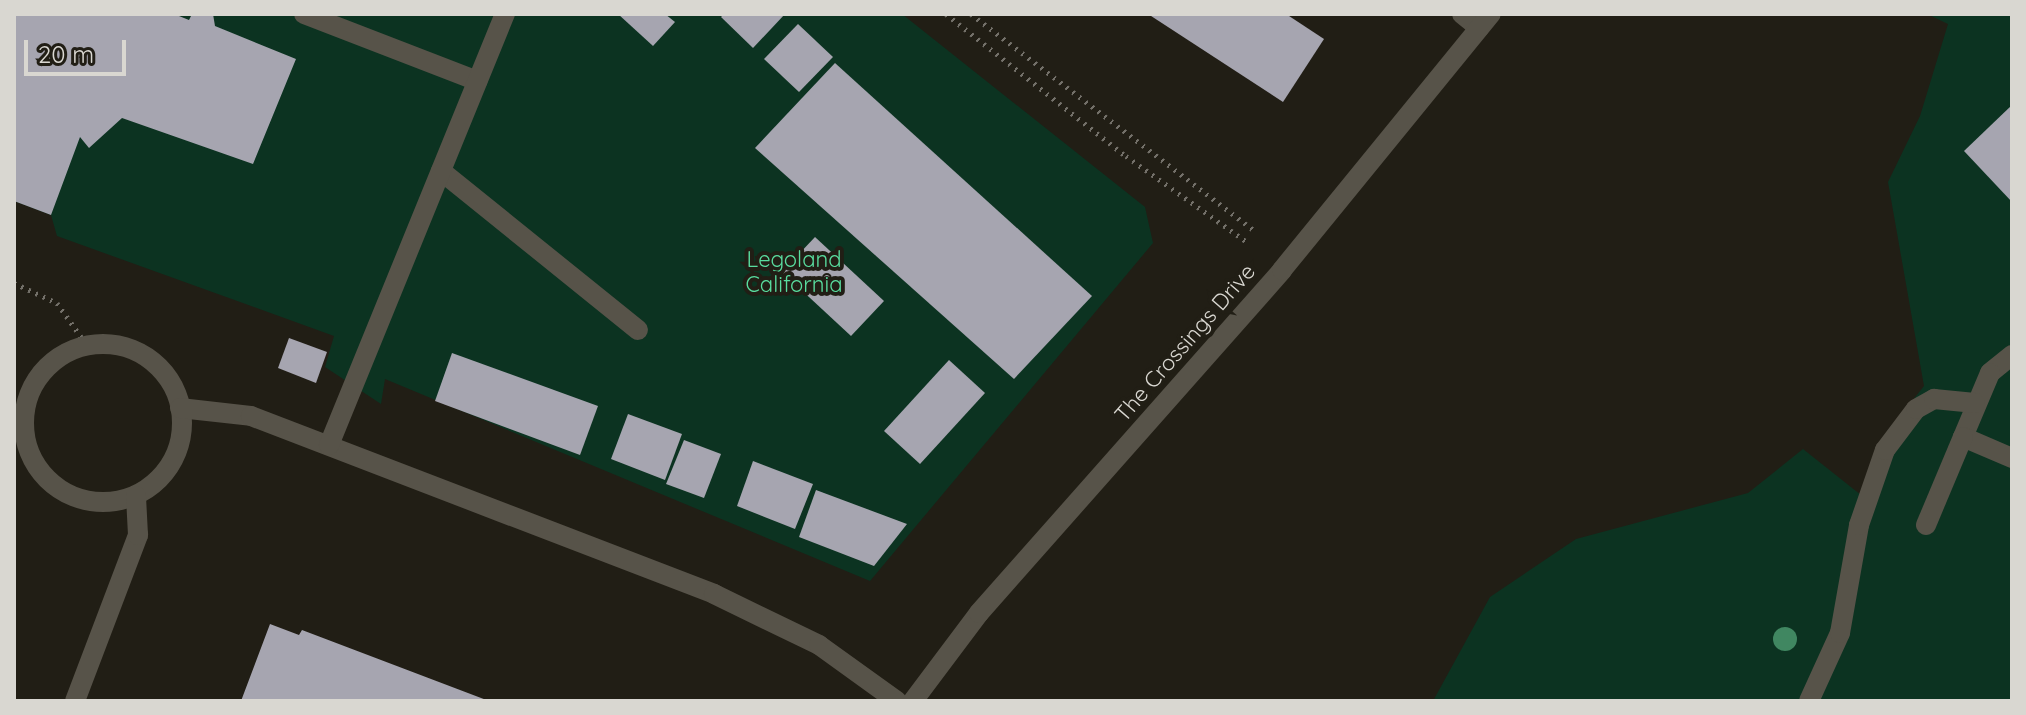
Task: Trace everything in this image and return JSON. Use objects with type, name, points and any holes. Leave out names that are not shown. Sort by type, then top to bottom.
[{"type":"street","points":[[304,14],[478,81]]},
{"type":"street","points":[[329,445],[505,14]]},
{"type":"street","points":[[1462,14],[1485,21]]},
{"type":"street","name":"The Crossings Drive","points":[[913,701],[979,613],[1282,270],[1485,21]]},
{"type":"street","points":[[441,171],[638,330]]},
{"type":"street","points":[[87,345],[136,351],[172,384],[180,408],[182,434],[174,459],[158,481],[136,496],[112,502],[86,501],[62,492],[21,453],[33,386],[65,354],[87,345]]},
{"type":"street","points":[[1926,525],[1990,373],[2012,355]]},
{"type":"street","points":[[1809,701],[1840,633],[1859,525],[1885,450],[1916,409],[1934,399],[1975,403]]},
{"type":"street","points":[[180,408],[251,416],[764,617],[819,645],[897,701]]},
{"type":"street","points":[[1963,437],[2012,458]]},
{"type":"street","points":[[75,701],[138,535],[136,496]]},
{"type":"path","points":[[946,14],[1126,156],[1247,242]]},
{"type":"path","points":[[971,14],[1256,232]]},
{"type":"path","points":[[14,283],[57,303],[87,345]]},
{"type":"green space","name":"Legoland California","points":[[14,14],[902,14],[1145,207],[1153,243],[870,581],[385,379],[381,404],[325,367],[334,336],[57,236],[51,215],[14,201]]},
{"type":"green space","points":[[1927,14],[2012,14],[2012,701],[1433,701],[1490,597],[1576,539],[1748,493],[1803,449],[1861,495],[1878,444],[1924,386],[1888,182],[1920,116],[1948,24]]},
{"type":"building","points":[[14,14],[174,14],[189,20],[192,14],[213,14],[215,26],[296,59],[253,164],[122,118],[89,148],[80,137],[51,215],[14,201]]},
{"type":"building","points":[[618,14],[665,14],[675,22],[653,46]]},
{"type":"building","points":[[724,14],[785,14],[753,48],[721,17]]},
{"type":"building","points":[[1148,14],[1286,14],[1324,39],[1283,102]]},
{"type":"building","points":[[798,24],[833,57],[799,92],[764,59]]},
{"type":"building","points":[[835,63],[1092,296],[1014,379],[755,148]]},
{"type":"building","points":[[2012,105],[2012,202],[1964,151]]},
{"type":"building","points":[[815,237],[884,301],[851,336],[782,272]]},
{"type":"building","points":[[289,338],[327,352],[316,383],[278,368]]},
{"type":"building","points":[[452,353],[598,406],[580,455],[435,401]]},
{"type":"building","points":[[949,360],[985,393],[920,464],[884,431]]},
{"type":"building","points":[[628,414],[682,434],[665,480],[611,459]]},
{"type":"building","points":[[684,440],[721,454],[704,498],[666,484]]},
{"type":"building","points":[[753,461],[813,484],[795,529],[737,506]]},
{"type":"building","points":[[816,490],[907,524],[874,566],[799,537]]},
{"type":"building","points":[[270,624],[299,635],[302,630],[489,701],[241,701]]}]
